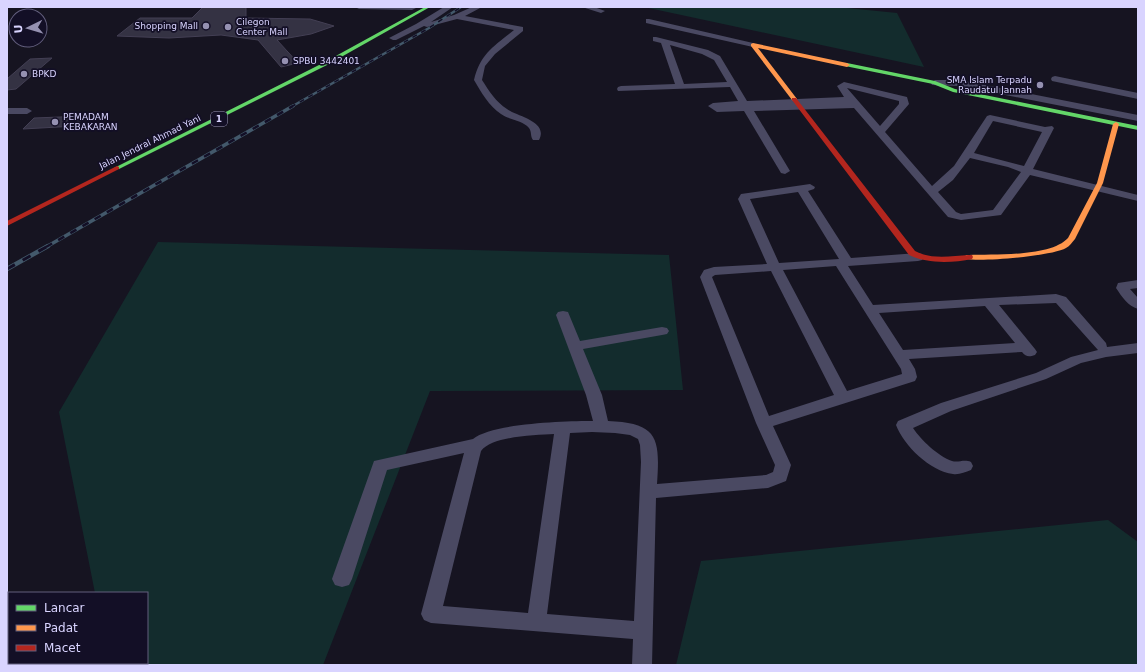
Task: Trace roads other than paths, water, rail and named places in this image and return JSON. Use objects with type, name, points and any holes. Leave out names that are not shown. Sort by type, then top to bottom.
[{"type":"main road","name":"Jalan Jendral Ahmad Yani","points":[[7,224],[272,93],[366,44],[428,7]]},
{"type":"main road","name":"Jalan Jendral Ahmad Yani","points":[[7,216],[250,97],[354,43],[413,8]]},
{"type":"main road","points":[[753,45],[935,83],[953,90],[1100,114],[1116,124],[1137,123]]},
{"type":"main road","points":[[753,45],[912,253],[918,257],[936,259],[1023,254],[1048,251],[1064,246],[1071,239],[1099,186],[1116,124]]},
{"type":"street","points":[[359,7],[413,8]]},
{"type":"street","points":[[393,38],[419,26],[449,7]]},
{"type":"street","points":[[419,26],[457,17],[478,7]]},
{"type":"street","points":[[586,7],[601,11]]},
{"type":"street","points":[[457,17],[520,28],[492,52],[481,66],[478,80],[488,94],[505,112],[532,124],[536,133],[536,138]]},
{"type":"street","points":[[649,21],[753,45]]},
{"type":"street","points":[[680,86],[661,41],[714,55],[719,60],[785,171]]},
{"type":"street","points":[[1055,79],[1138,96]]},
{"type":"street","points":[[935,83],[960,83],[1137,123]]},
{"type":"street","points":[[953,90],[960,83]]},
{"type":"street","points":[[621,89],[733,84]]},
{"type":"street","points":[[880,131],[904,104],[904,99],[858,88],[842,86],[854,102],[880,131],[932,191],[954,216],[961,217],[993,214],[997,212],[1028,169],[1048,129],[990,118],[967,154],[946,182],[932,191]]},
{"type":"street","points":[[745,106],[854,102]]},
{"type":"street","points":[[7,111],[27,111]]},
{"type":"street","points":[[967,154],[1099,186],[1138,193]]},
{"type":"street","points":[[1099,186],[1138,198]]},
{"type":"street","points":[[764,423],[844,398],[910,377],[908,369],[870,309],[844,263],[806,188],[745,196],[744,199],[752,218],[775,267],[844,398]]},
{"type":"street","points":[[648,492],[768,481],[780,476],[783,465],[764,423],[708,284],[706,277],[708,273],[714,271],[918,257]]},
{"type":"street","points":[[1138,284],[1123,286],[1123,288],[1128,296],[1138,305]]},
{"type":"street","points":[[870,309],[1056,298],[1061,300],[1101,346]]},
{"type":"street","points":[[898,355],[1028,350],[988,301]]},
{"type":"street","points":[[563,315],[594,395],[602,427]]},
{"type":"street","points":[[575,346],[662,331]]},
{"type":"street","points":[[965,466],[955,468],[948,467],[941,463],[930,455],[906,432],[904,425],[946,406],[1041,376],[1076,360],[1106,352],[1138,348]]},
{"type":"street","points":[[536,623],[564,426]]},
{"type":"street","points":[[342,579],[380,465],[476,444],[486,438],[535,429],[564,426],[602,427],[633,430],[645,435],[649,443],[642,665]]},
{"type":"street","points":[[476,444],[470,455],[431,614],[643,631]]},
{"type":"railway","points":[[291,107],[429,28],[461,7]]},
{"type":"railway","points":[[46,247],[293,106]]},
{"type":"railway","points":[[7,269],[48,246]]},
{"type":"place","name":"Shopping Mall","points":[[206,26]]},
{"type":"place","name":"Cilegon Center Mall","points":[[228,27]]},
{"type":"place","name":"SPBU 3442401","points":[[285,61]]},
{"type":"place","name":"BPKD","points":[[24,74]]},
{"type":"place","name":"SMA Islam Terpadu Raudatul Jannah","points":[[1040,85]]},
{"type":"place","name":"PEMADAM KEBAKARAN","points":[[55,122]]}]
